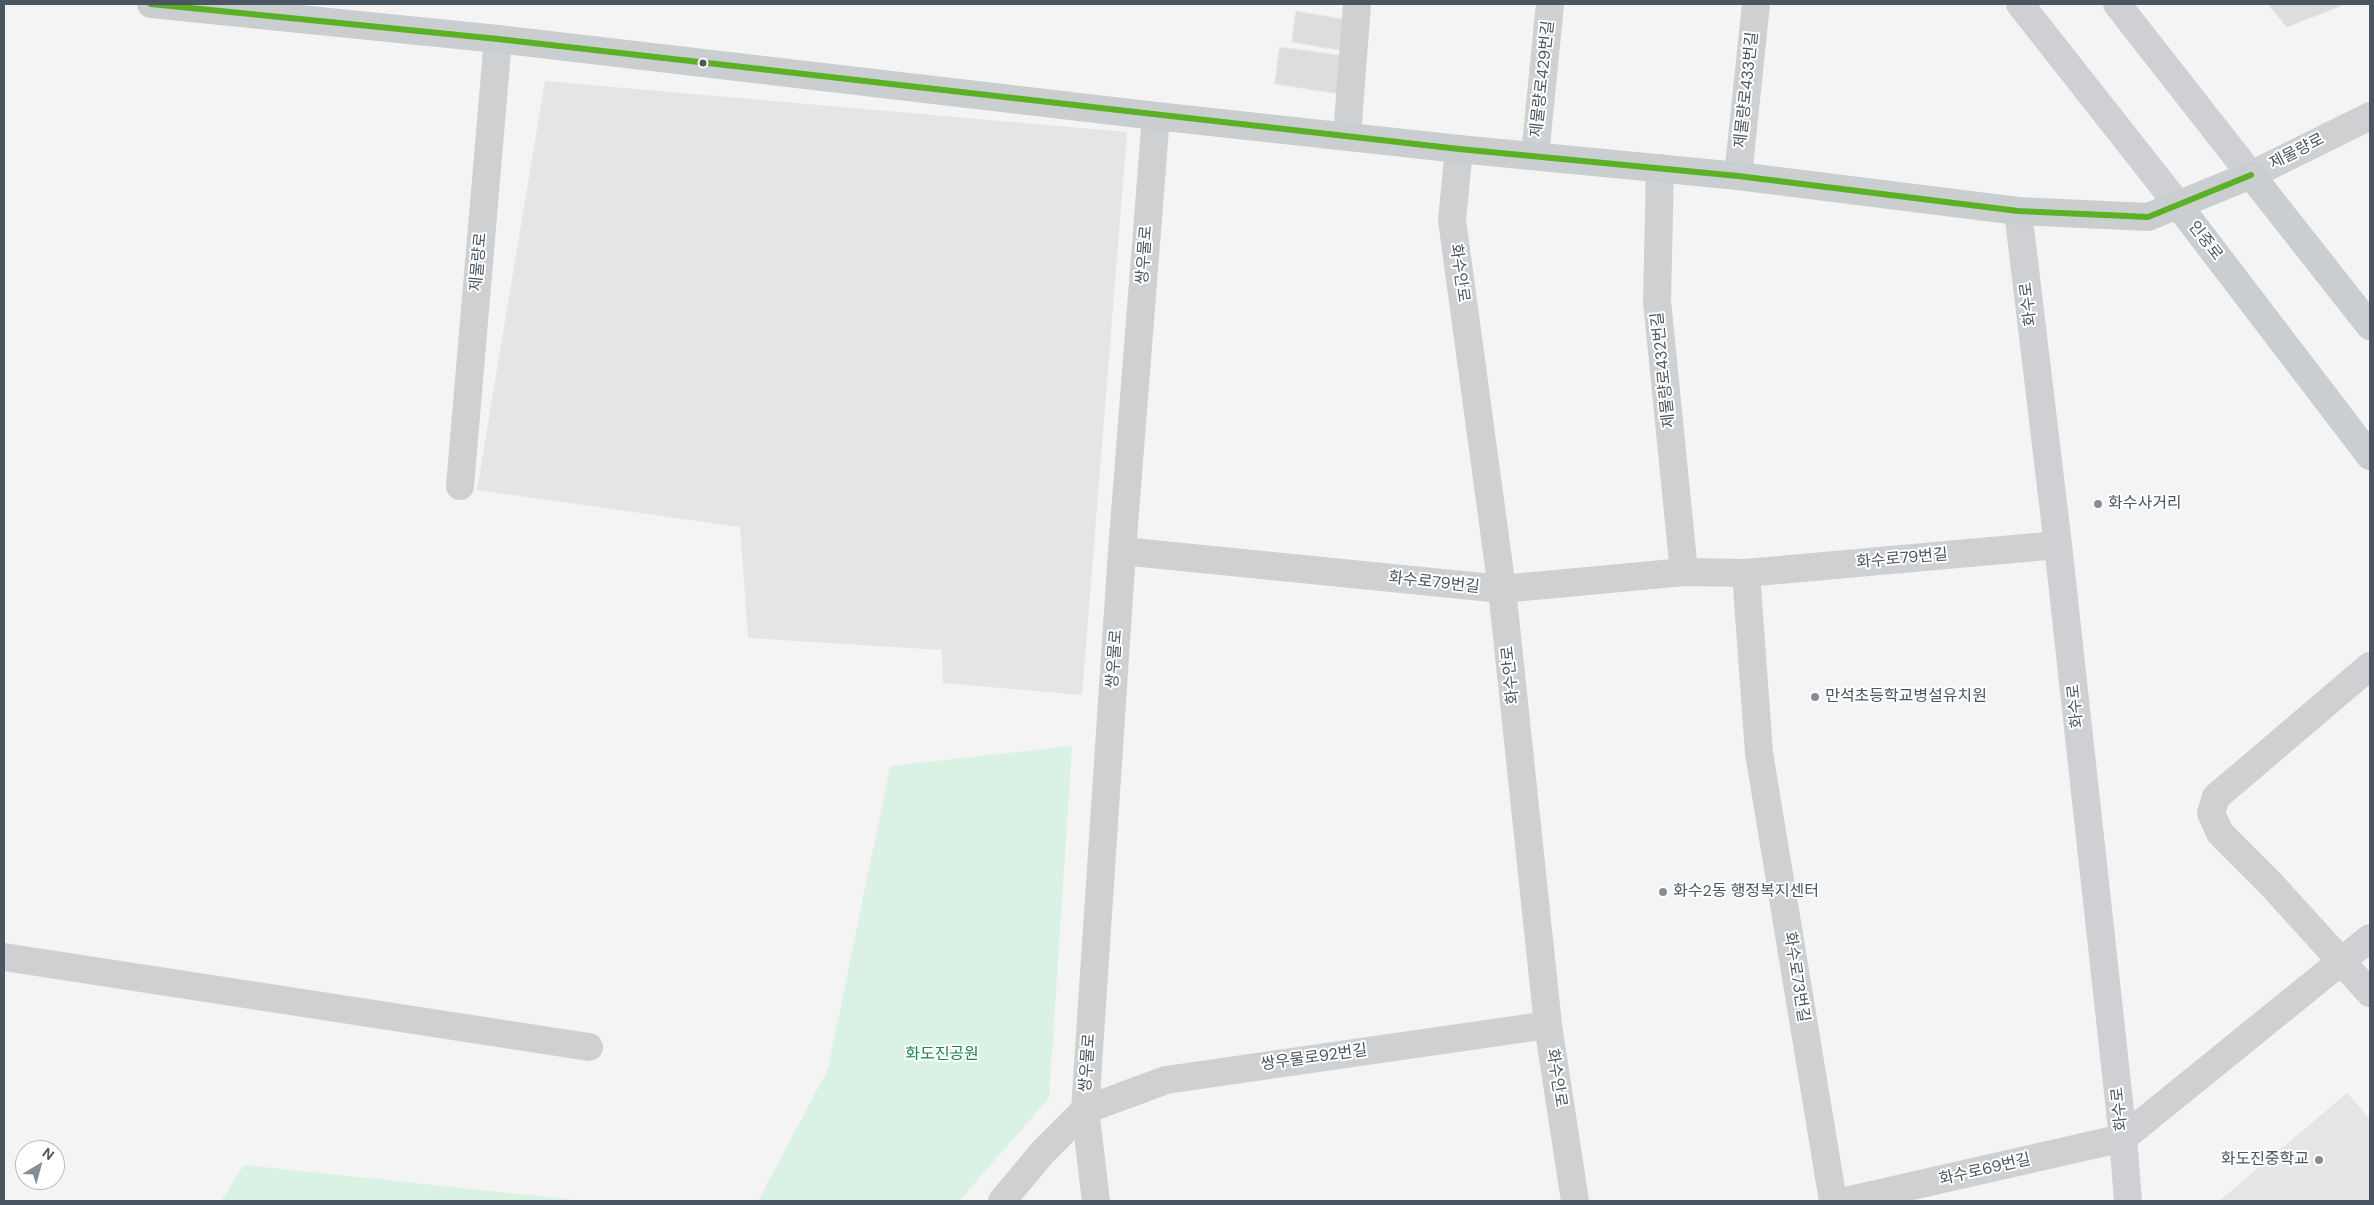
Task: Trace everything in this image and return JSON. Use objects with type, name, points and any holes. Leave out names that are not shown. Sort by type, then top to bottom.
[{"type":"main road","name":"제물량로","points":[[151,4],[498,38],[1156,116],[1459,149],[1738,176],[2018,211],[2148,217],[2252,175]]},
{"type":"main road","points":[[2252,175],[2370,326]]},
{"type":"main road","name":"인중로","points":[[2178,206],[2370,456]]},
{"type":"street","points":[[1347,136],[1357,4]]},
{"type":"street","name":"제물량로429번길","points":[[1535,155],[1550,4]]},
{"type":"street","name":"제물량로433번길","points":[[1738,176],[1756,4]]},
{"type":"street","name":"인중로","points":[[2020,4],[2178,206]]},
{"type":"street","points":[[2117,4],[2252,175]]},
{"type":"street","name":"제물량로","points":[[460,486],[498,38]]},
{"type":"street","name":"쌍우물로","points":[[1096,1201],[1085,1110],[1122,551],[1156,116]]},
{"type":"street","name":"제물량로","points":[[2252,175],[2370,116]]},
{"type":"street","name":"화수안로","points":[[1459,149],[1452,220],[1502,590],[1548,1025],[1575,1201]]},
{"type":"street","name":"제물량로432번길","points":[[1660,168],[1657,301],[1684,572]]},
{"type":"street","name":"화수로","points":[[2018,211],[2058,545],[2123,1138],[2128,1201]]},
{"type":"street","name":"화수로79번길","points":[[1122,551],[1502,590],[1684,572],[1746,572],[2058,545]]},
{"type":"street","name":"화수로73번길","points":[[1746,572],[1759,754],[1833,1201]]},
{"type":"street","points":[[2370,666],[2216,797],[2211,813],[2220,833],[2270,883],[2370,993]]},
{"type":"street","points":[[2123,1138],[2370,938]]},
{"type":"street","points":[[4,957],[589,1047]]},
{"type":"street","name":"쌍우물로92번길","points":[[1085,1110],[1166,1080],[1548,1025]]},
{"type":"street","points":[[1002,1201],[1043,1152],[1085,1110]]},
{"type":"street","name":"화수로69번길","points":[[1846,1201],[2123,1138]]},
{"type":"shaded area","points":[[545,81],[1127,132],[1082,695],[943,683],[942,650],[748,638],[740,527],[477,490]]},
{"type":"shaded area","name":"화도진중학교","points":[[2347,1093],[2370,1119],[2370,1201],[2219,1201]]},
{"type":"green space","name":"화도진공원","points":[[1072,746],[1049,1098],[959,1201],[758,1201],[828,1069],[890,766]]},
{"type":"green space","points":[[244,1165],[585,1201],[221,1201]]},
{"type":"building","points":[[2268,4],[2346,4],[2287,27]]},
{"type":"building","points":[[1296,11],[1347,20],[1344,51],[1292,42]]},
{"type":"building","points":[[1280,47],[1345,56],[1340,94],[1275,84]]},
{"type":"transit line","points":[[151,4],[498,39],[1459,149],[1738,176],[2018,211],[2148,217],[2251,175]]},
{"type":"place","name":"화수사거리","points":[[2098,504]]},
{"type":"place","name":"만석초등학교병설유치원","points":[[1815,697]]},
{"type":"place","name":"화수2동 행정복지센터","points":[[1663,892]]},
{"type":"place","name":"화도진중학교","points":[[2319,1160]]}]
